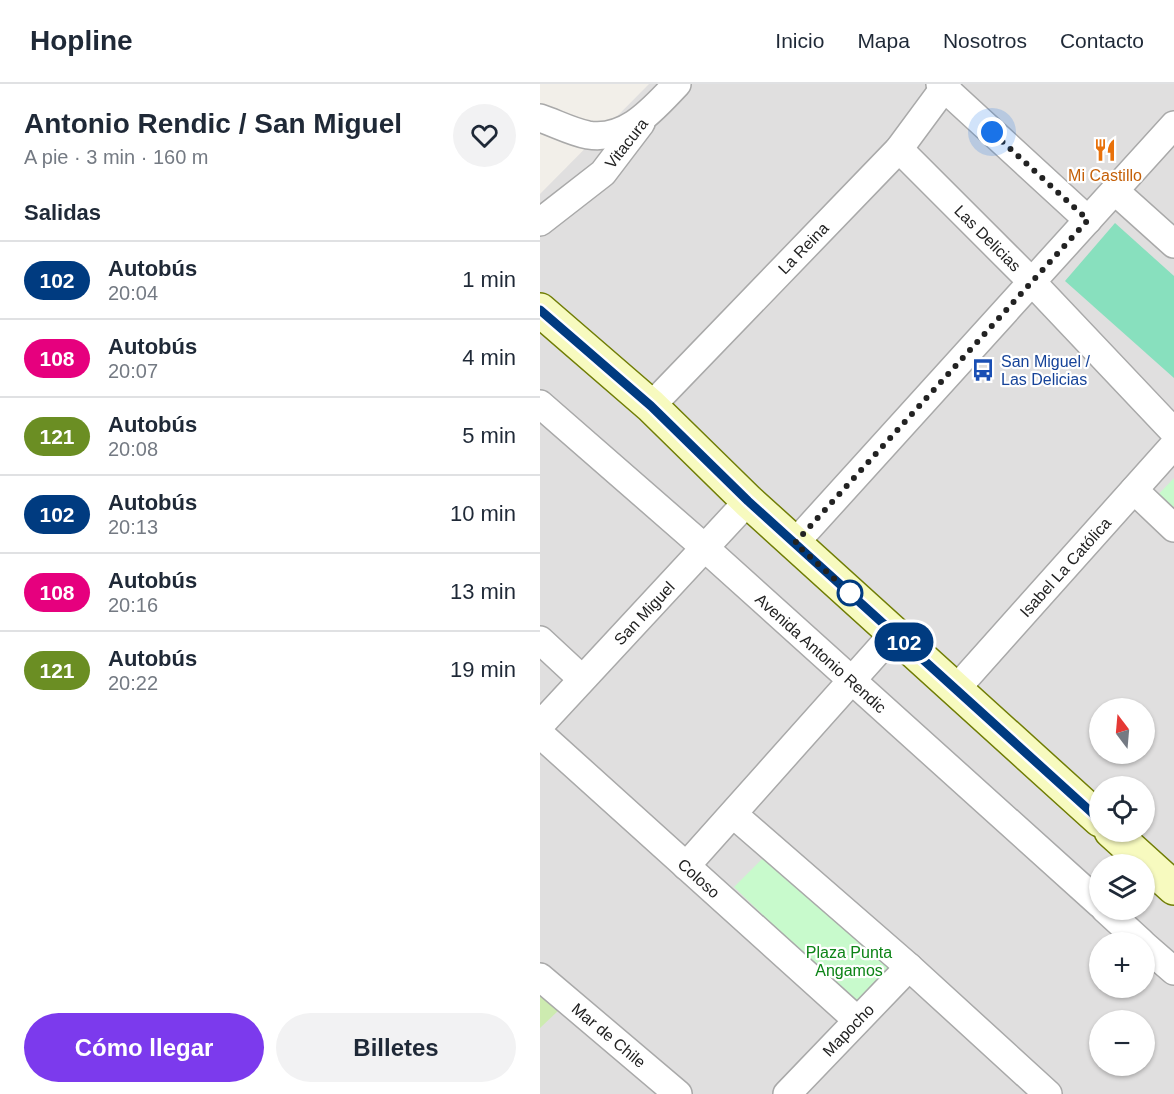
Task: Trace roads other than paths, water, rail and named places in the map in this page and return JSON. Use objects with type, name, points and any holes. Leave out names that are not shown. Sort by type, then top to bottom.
[{"type":"main road","points":[[540,310],[651,406],[748,501],[1089,810]]},
{"type":"main road","points":[[1123,842],[1174,888]]},
{"type":"street","name":"Vitacura","points":[[540,222],[603,173],[650,112],[676,84]]},
{"type":"street","name":"La Reina","points":[[651,406],[899,149],[944,85]]},
{"type":"street","points":[[944,85],[1088,220]]},
{"type":"street","name":"Vitacura","points":[[540,118],[589,135],[624,132],[650,112]]},
{"type":"street","points":[[795,543],[1174,126]]},
{"type":"street","name":"Vitacura","points":[[589,135],[603,173]]},
{"type":"street","name":"Las Delicias","points":[[899,149],[1032,282],[1174,432]]},
{"type":"street","points":[[1114,191],[1174,244]]},
{"type":"street","name":"Avenida Antonio Rendic","points":[[540,404],[705,548],[1089,894]]},
{"type":"street","name":"Isabel La Católica","points":[[956,689],[1174,445]]},
{"type":"street","points":[[1134,490],[1174,528]]},
{"type":"street","name":"San Miguel","points":[[540,724],[748,501]]},
{"type":"street","points":[[686,866],[894,633]]},
{"type":"street","points":[[540,640],[582,679]]},
{"type":"street","name":"Coloso","points":[[540,735],[857,1020]]},
{"type":"street","points":[[733,814],[909,967],[1048,1094]]},
{"type":"street","points":[[1117,920],[1131,932]]},
{"type":"street","points":[[1155,954],[1174,971]]},
{"type":"street","name":"Mapocho","points":[[787,1094],[909,967]]},
{"type":"street","name":"Mar de Chile","points":[[540,977],[678,1094]]},
{"type":"place","name":"Mi Castillo","points":[[1105,150]]},
{"type":"place","name":"San Miguel / Las Delicias","points":[[983,370]]},
{"type":"park label","name":"Plaza Punta Angamos","points":[[849,961]]}]
